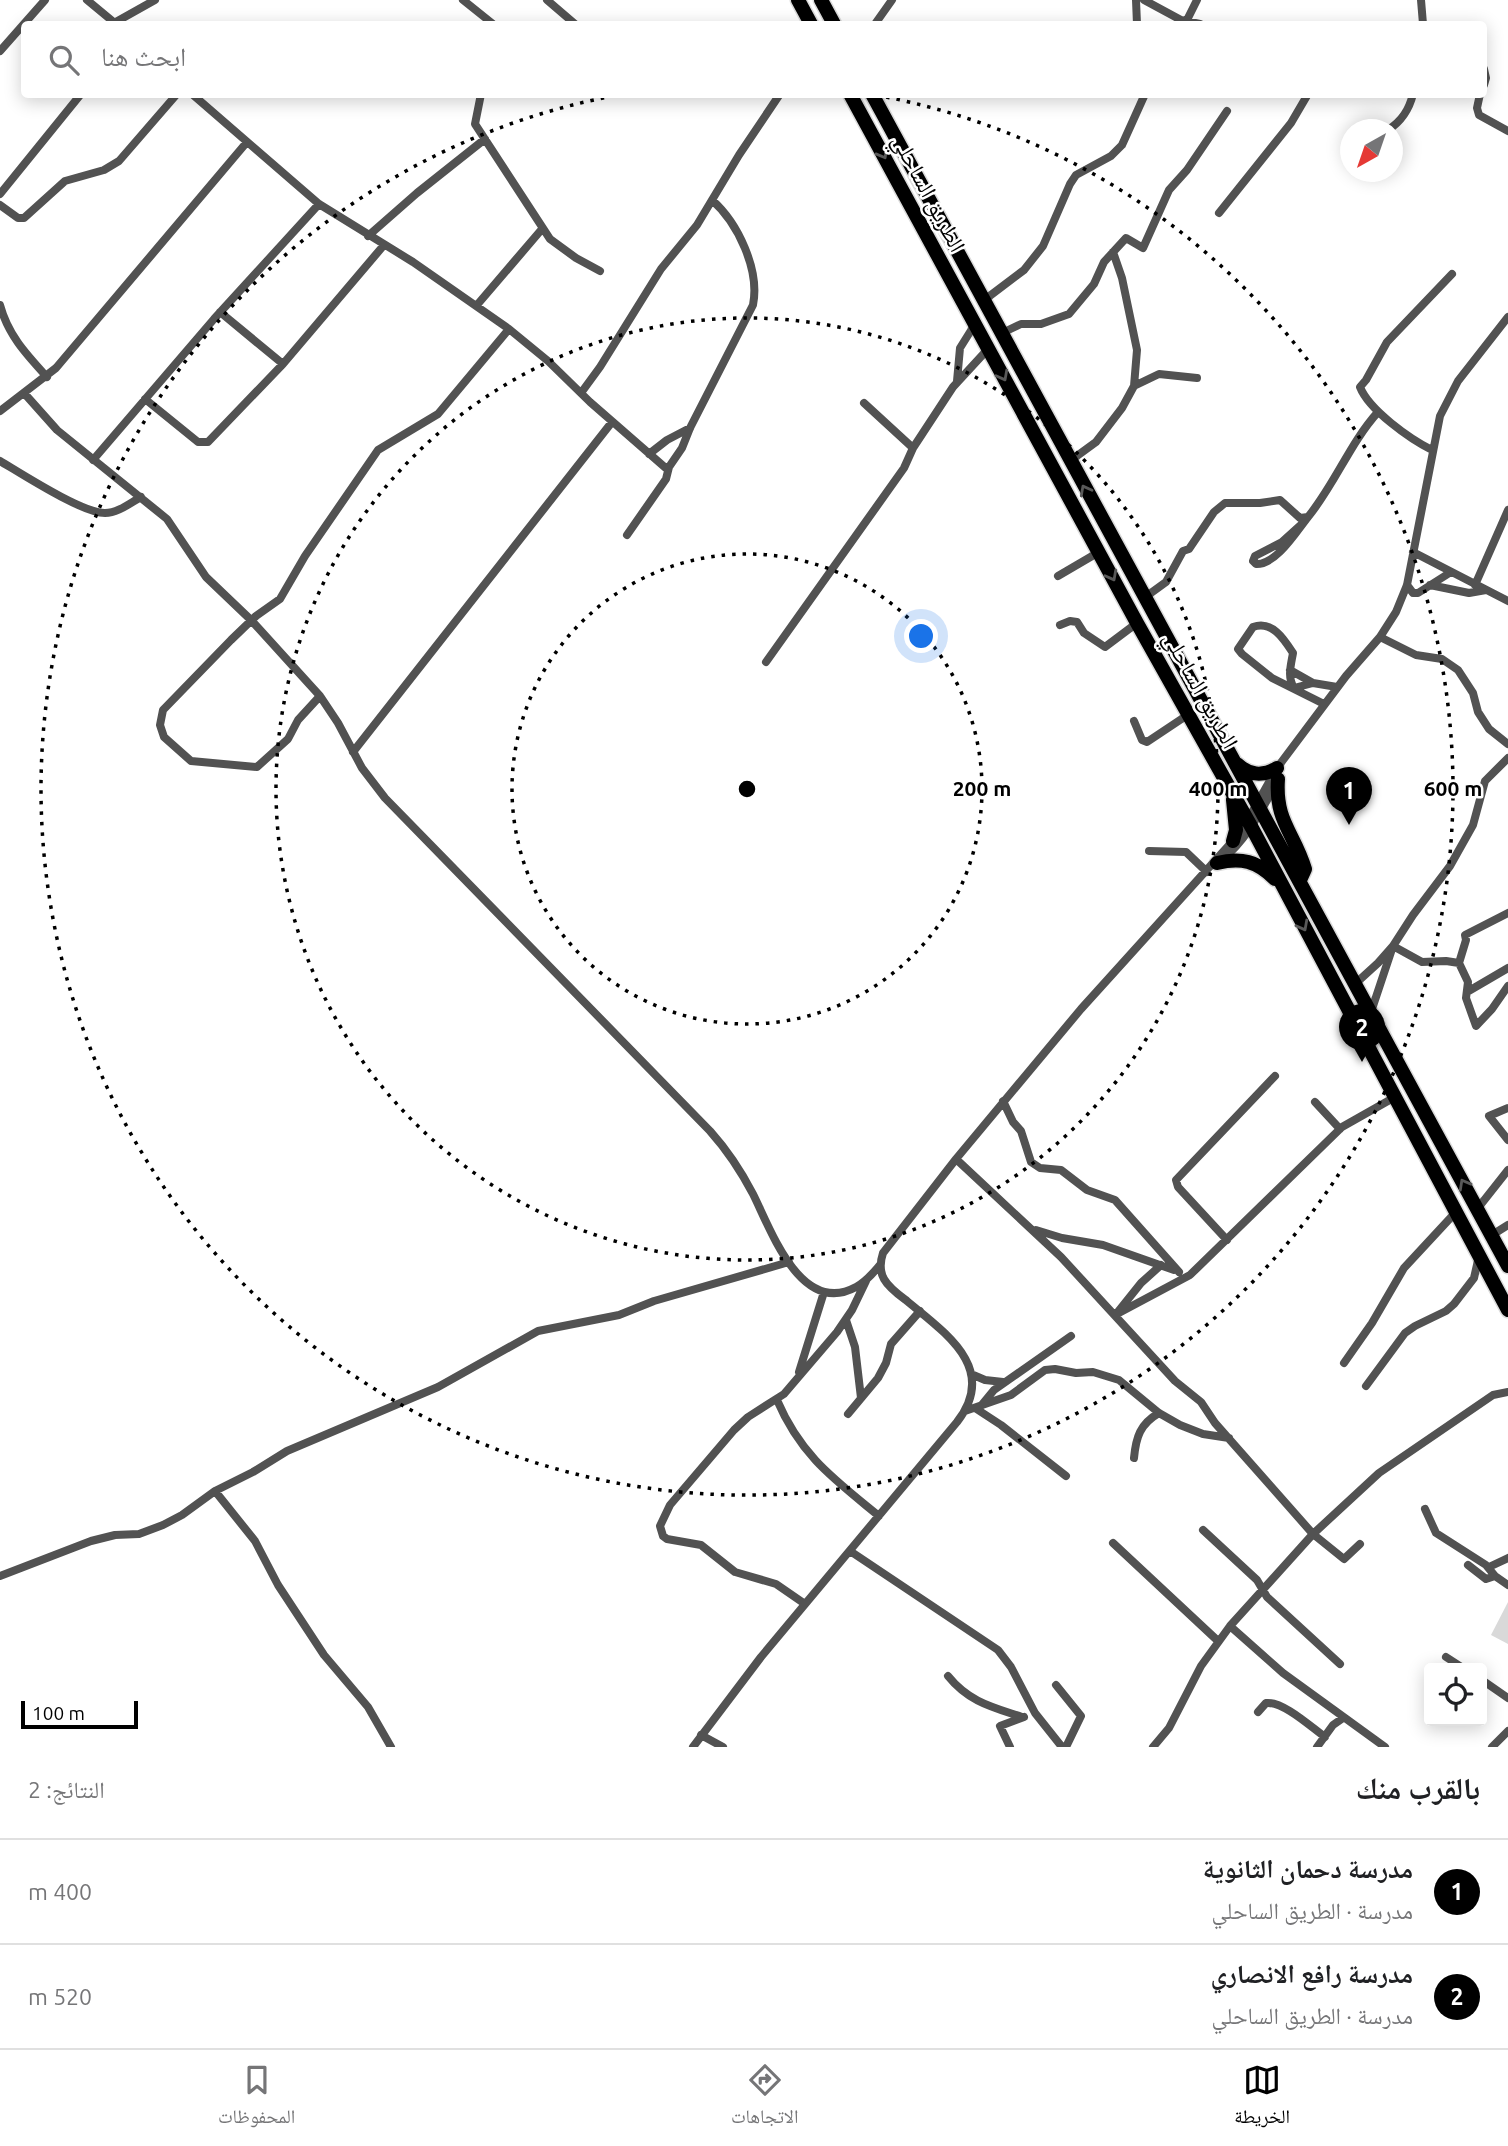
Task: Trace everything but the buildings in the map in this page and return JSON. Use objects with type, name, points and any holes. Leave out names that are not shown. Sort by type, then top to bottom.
[{"type":"highway","points":[[798,0],[809,21]]},
{"type":"highway","points":[[821,0],[832,21]]},
{"type":"highway","name":"الطريق الساحلي","points":[[852,98],[1250,825],[1508,1310]]},
{"type":"highway","name":"الطريق الساحلي","points":[[874,98],[1508,1266]]},
{"type":"highway","points":[[1236,763],[1246,771],[1278,774],[1280,816],[1305,869],[1300,880]]},
{"type":"highway","points":[[1231,792],[1236,824],[1233,841]]},
{"type":"highway","points":[[1212,868],[1239,859],[1254,863],[1268,872],[1284,890]]},
{"type":"street","points":[[26,21],[45,0]]},
{"type":"street","points":[[87,0],[112,21]]},
{"type":"street","points":[[120,21],[155,0]]},
{"type":"street","points":[[463,0],[489,21]]},
{"type":"street","points":[[547,0],[572,21]]},
{"type":"street","points":[[877,21],[892,0]]},
{"type":"street","points":[[1136,0],[1137,21]]},
{"type":"street","points":[[1144,0],[1184,21]]},
{"type":"street","points":[[1186,21],[1197,0]]},
{"type":"street","points":[[1421,0],[1423,21]]},
{"type":"street","points":[[475,21],[479,13]]},
{"type":"street","points":[[0,51],[21,27]]},
{"type":"street","points":[[0,194],[78,98]]},
{"type":"street","points":[[0,205],[18,218],[24,218],[65,181],[111,167],[134,146],[174,98]]},
{"type":"street","points":[[197,98],[319,204],[477,305],[509,329],[668,470]]},
{"type":"street","points":[[480,98],[475,120],[542,229],[559,247],[600,271]]},
{"type":"street","points":[[581,393],[661,269],[697,225],[777,98]]},
{"type":"street","points":[[983,301],[1024,270],[1043,246],[1076,175],[1111,156],[1122,145],[1143,98]]},
{"type":"street","points":[[1219,213],[1291,123],[1306,98]]},
{"type":"street","points":[[1401,119],[1409,110],[1412,98]]},
{"type":"street","points":[[1479,98],[1479,115],[1508,131]]},
{"type":"street","points":[[1000,334],[1021,324],[1041,324],[1069,314],[1086,295],[1104,261],[1126,238],[1143,248],[1169,190],[1187,170],[1227,111]]},
{"type":"street","points":[[368,236],[485,139]]},
{"type":"street","points":[[0,411],[47,377],[68,355],[247,142]]},
{"type":"street","points":[[627,535],[659,490],[750,314],[754,297],[750,269],[741,239],[724,212],[712,200]]},
{"type":"street","points":[[93,460],[220,312],[319,204]]},
{"type":"street","points":[[477,305],[542,229]]},
{"type":"street","points":[[145,399],[194,440],[204,444],[213,438],[283,364],[384,245]]},
{"type":"street","points":[[1070,461],[1096,442],[1122,408],[1134,386],[1138,350],[1122,278],[1113,252]]},
{"type":"street","points":[[1432,450],[1378,412],[1360,387],[1367,380],[1377,362],[1379,352],[1387,342],[1452,274]]},
{"type":"street","points":[[0,304],[14,339],[47,377]]},
{"type":"street","points":[[220,312],[283,364]]},
{"type":"street","points":[[1212,868],[1238,846],[1287,757],[1324,704],[1380,637],[1396,612],[1408,585],[1440,416],[1458,381],[1508,317]]},
{"type":"street","points":[[957,381],[960,348],[975,324]]},
{"type":"street","points":[[320,696],[298,720],[288,739],[257,767],[191,761],[164,737],[160,725],[163,710],[251,620],[280,599],[305,556],[378,450],[438,414],[509,329]]},
{"type":"street","points":[[766,662],[904,468],[913,448],[957,381],[988,349]]},
{"type":"street","points":[[1134,386],[1159,374],[1197,378]]},
{"type":"street","points":[[24,393],[57,430],[172,525],[206,577],[251,620],[320,696],[353,752],[385,798],[710,1131],[744,1178],[801,1279],[824,1292],[848,1291],[880,1265],[887,1248],[1003,1101],[1081,1009],[1250,825]]},
{"type":"street","points":[[864,403],[913,448]]},
{"type":"street","points":[[1306,520],[1282,542],[1255,556],[1255,564],[1264,565],[1276,556],[1306,520],[1325,497],[1366,425],[1378,412]]},
{"type":"street","points":[[353,752],[612,422]]},
{"type":"street","points":[[649,454],[667,440],[690,428]]},
{"type":"street","points":[[0,461],[97,512],[116,511],[141,497]]},
{"type":"street","points":[[1144,598],[1166,582],[1183,551],[1189,549],[1214,512],[1225,503],[1280,500],[1306,520]]},
{"type":"street","points":[[1475,585],[1508,510]]},
{"type":"street","points":[[1058,576],[1099,552]]},
{"type":"street","points":[[1413,552],[1508,601]]},
{"type":"street","points":[[1408,585],[1413,593],[1418,593],[1451,572]]},
{"type":"street","points":[[1430,585],[1469,593],[1486,590]]},
{"type":"street","points":[[1060,625],[1070,621],[1077,622],[1084,633],[1105,647],[1137,622]]},
{"type":"street","points":[[1294,688],[1290,682],[1293,653],[1284,639],[1264,625],[1253,627],[1238,649],[1242,654],[1272,678],[1324,704]]},
{"type":"street","points":[[1380,637],[1416,655],[1442,659],[1458,670],[1473,693],[1478,712],[1489,729],[1508,744]]},
{"type":"street","points":[[1290,670],[1314,683],[1337,687]]},
{"type":"street","points":[[1294,688],[1314,683]]},
{"type":"street","points":[[1134,721],[1142,740],[1147,743],[1189,714]]},
{"type":"street","points":[[1355,984],[1393,946],[1450,866],[1473,825],[1485,781],[1508,758]]},
{"type":"street","points":[[1149,851],[1186,852],[1212,868]]},
{"type":"street","points":[[1508,913],[1465,935],[1459,963],[1468,982],[1466,998],[1476,1026],[1492,1010],[1508,986]]},
{"type":"street","points":[[1393,946],[1422,961],[1459,963]]},
{"type":"street","points":[[1371,1013],[1393,946]]},
{"type":"street","points":[[1466,992],[1508,968]]},
{"type":"street","points":[[1227,1240],[1178,1187],[1176,1180],[1275,1076]]},
{"type":"street","points":[[1115,1315],[1190,1275],[1340,1129],[1395,1097]]},
{"type":"street","points":[[1003,1101],[1021,1131],[1031,1162],[1040,1168],[1061,1170],[1087,1190],[1115,1200],[1179,1272]]},
{"type":"street","points":[[1315,1102],[1340,1129]]},
{"type":"street","points":[[1508,1108],[1489,1116],[1508,1140]]},
{"type":"street","points":[[956,1159],[1030,1227],[1175,1381],[1195,1395],[1313,1534],[1344,1559],[1360,1544]]},
{"type":"street","points":[[1478,1208],[1508,1170]]},
{"type":"street","points":[[1344,1363],[1372,1323],[1404,1268],[1455,1213]]},
{"type":"street","points":[[1492,1235],[1508,1225]]},
{"type":"street","points":[[1030,1227],[1062,1238],[1103,1244],[1190,1275]]},
{"type":"street","points":[[1366,1385],[1405,1333],[1454,1304],[1474,1278],[1479,1256]]},
{"type":"street","points":[[0,1576],[98,1539],[149,1531],[182,1515],[215,1491],[299,1445],[438,1387],[538,1331],[624,1314],[654,1301],[789,1262]]},
{"type":"street","points":[[693,1747],[747,1674],[965,1411],[971,1393],[971,1374],[966,1358],[957,1344],[886,1283],[880,1265]]},
{"type":"street","points":[[1115,1315],[1132,1293],[1161,1265]]},
{"type":"street","points":[[805,1604],[776,1584],[735,1572],[701,1545],[667,1539],[660,1526],[670,1506],[734,1430],[748,1417],[777,1400],[846,1320],[867,1278]]},
{"type":"street","points":[[797,1378],[824,1292]]},
{"type":"street","points":[[848,1414],[883,1371],[891,1344],[919,1311]]},
{"type":"street","points":[[846,1320],[855,1347],[861,1398]]},
{"type":"street","points":[[977,1407],[988,1395],[1071,1336]]},
{"type":"street","points":[[965,1411],[1011,1395],[1040,1373],[1055,1369],[1076,1373],[1093,1372],[1111,1376],[1159,1413],[1191,1430],[1229,1438]]},
{"type":"street","points":[[971,1374],[992,1382],[1006,1382]]},
{"type":"street","points":[[1153,1747],[1174,1721],[1194,1680],[1230,1626],[1313,1534],[1388,1466],[1493,1395],[1508,1392]]},
{"type":"street","points":[[777,1400],[790,1429],[809,1455],[879,1516]]},
{"type":"street","points":[[977,1407],[1066,1476]]},
{"type":"street","points":[[1134,1458],[1137,1435],[1144,1424],[1159,1413]]},
{"type":"street","points":[[215,1491],[249,1532],[278,1585],[324,1655],[368,1707],[391,1747]]},
{"type":"street","points":[[1425,1509],[1436,1534],[1489,1567],[1495,1576],[1508,1585]]},
{"type":"street","points":[[1203,1530],[1258,1580],[1266,1597],[1340,1664]]},
{"type":"street","points":[[1114,1543],[1219,1641]]},
{"type":"street","points":[[850,1551],[998,1650],[1011,1667],[1035,1713],[1064,1747],[1081,1716],[1056,1685]]},
{"type":"street","points":[[1489,1567],[1508,1558]]},
{"type":"street","points":[[1468,1565],[1486,1579],[1495,1576]]},
{"type":"street","points":[[1230,1626],[1283,1673],[1385,1747]]},
{"type":"street","points":[[1446,1657],[1455,1663]]},
{"type":"street","points":[[948,1675],[958,1688],[975,1700],[1022,1717]]},
{"type":"street","points":[[1487,1683],[1508,1698]]},
{"type":"street","points":[[1258,1712],[1266,1703],[1277,1704],[1325,1737]]},
{"type":"street","points":[[1010,1747],[1000,1726],[1035,1713]]},
{"type":"street","points":[[1317,1747],[1343,1718]]},
{"type":"street","points":[[1492,1747],[1508,1731]]},
{"type":"street","points":[[701,1735],[723,1747]]},
{"type":"shaded area","points":[[1508,1602],[1508,1644],[1491,1635]]},
{"type":"place","name":"مدرسة دحمان الثانوية","points":[[1349,825]]},
{"type":"place","name":"مدرسة رافع الانصاري","points":[[1362,1062]]}]
